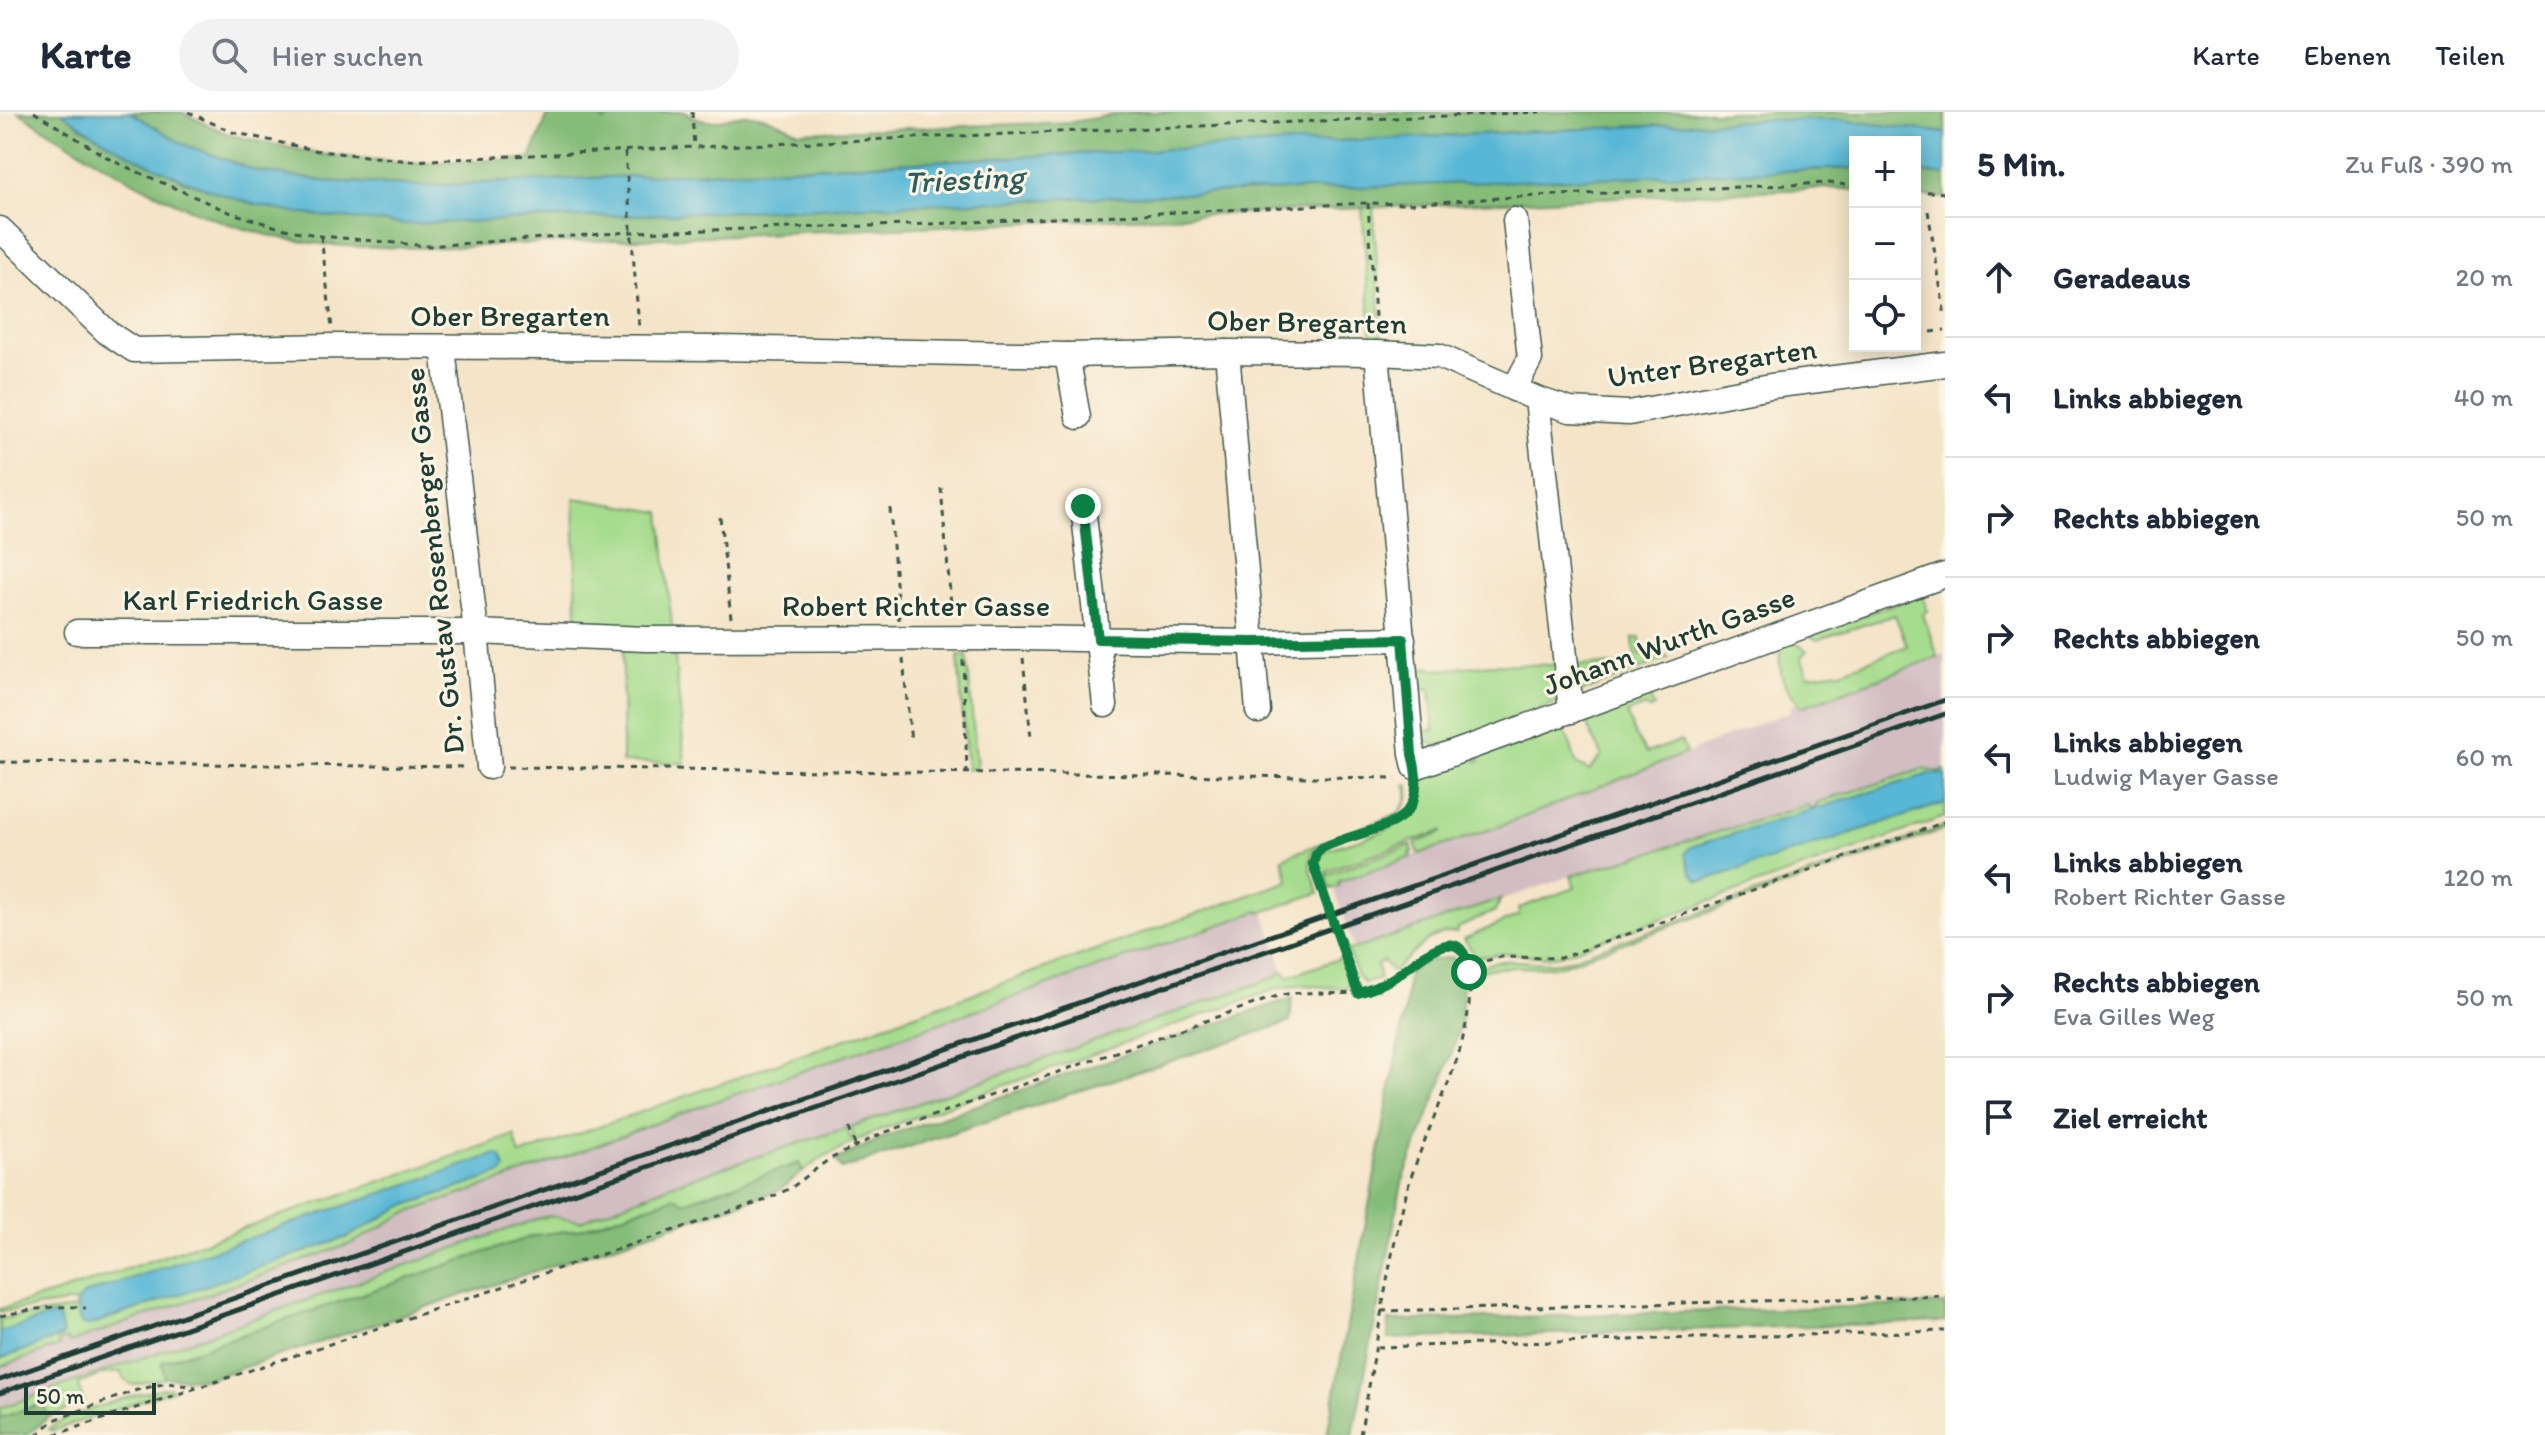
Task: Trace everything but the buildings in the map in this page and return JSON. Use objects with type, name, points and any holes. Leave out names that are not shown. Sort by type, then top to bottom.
[{"type":"street","points":[[1514,389],[1530,359],[1515,220]]},
{"type":"street","name":"Ober Bregarten","points":[[0,229],[108,333],[134,350],[334,346],[910,350],[1067,355],[1377,353],[1439,356],[1537,399]]},
{"type":"street","name":"Dr. Gustav Rosenberger Gasse","points":[[443,348],[489,767]]},
{"type":"street","points":[[1227,352],[1258,711]]},
{"type":"street","points":[[1377,353],[1415,767]]},
{"type":"street","points":[[1067,355],[1078,417]]},
{"type":"street","name":"Unter Bregarten","points":[[1537,399],[1570,410],[1629,413],[1771,386],[1945,364]]},
{"type":"street","points":[[1537,399],[1571,711]]},
{"type":"street","points":[[1083,506],[1105,705]]},
{"type":"street","name":"Johann Wurth Gasse","points":[[1415,767],[1945,575]]},
{"type":"street","name":"Karl Friedrich Gasse","points":[[77,632],[476,632]]},
{"type":"street","name":"Robert Richter Gasse","points":[[476,632],[646,639],[1021,638],[1252,642],[1403,639]]},
{"type":"path","points":[[34,112],[113,161],[229,212],[280,228],[321,236],[427,246],[632,232],[924,224],[1829,183],[1849,185]]},
{"type":"path","points":[[188,112],[232,132],[275,142],[319,151],[411,161],[1540,112]]},
{"type":"path","points":[[692,112],[694,147]]},
{"type":"path","points":[[625,152],[640,349]]},
{"type":"path","points":[[1921,191],[1945,193]]},
{"type":"path","points":[[1368,203],[1377,353]]},
{"type":"path","points":[[1928,211],[1945,316]]},
{"type":"path","points":[[321,236],[334,346]]},
{"type":"path","points":[[1931,332],[1945,330]]},
{"type":"path","points":[[941,488],[958,640],[967,773]]},
{"type":"path","points":[[890,508],[911,742]]},
{"type":"path","points":[[720,517],[733,638]]},
{"type":"path","points":[[1021,638],[1031,738]]},
{"type":"path","points":[[0,762],[1395,778],[1415,767],[1415,798],[1406,815],[1395,822],[1327,846],[1319,850],[1314,859],[1315,871],[1358,993]]},
{"type":"path","points":[[1469,965],[1501,957],[1552,960],[1569,956],[1945,822]]},
{"type":"path","points":[[54,1435],[763,1201],[791,1188],[816,1167],[855,1145],[902,1126],[1277,996],[1300,991],[1358,993],[1392,978],[1428,952],[1446,944],[1457,946],[1469,965],[1462,1048],[1414,1167],[1402,1209],[1360,1435]]},
{"type":"path","points":[[849,1128],[855,1145]]},
{"type":"path","points":[[1381,1311],[1945,1296]]},
{"type":"path","points":[[0,1316],[44,1308],[86,1308]]},
{"type":"path","points":[[1377,1347],[1945,1331]]},
{"type":"path","points":[[37,1435],[54,1420],[137,1390],[167,1383],[196,1387]]},
{"type":"shaded area","points":[[1945,654],[1945,770],[1923,769],[1816,803],[1817,807],[1809,810],[1807,805],[1571,876],[1364,947],[1354,947],[1334,888],[1339,886],[1338,882],[1588,793],[1791,711],[1790,706],[1799,702],[1801,706]]},
{"type":"shaded area","points":[[1259,911],[1264,912],[1284,971],[1279,973],[1280,976],[851,1127],[679,1182],[581,1221],[550,1216],[540,1218],[0,1408],[0,1367],[58,1346],[57,1342],[67,1339],[69,1342],[353,1243],[404,1214]]},
{"type":"green space","points":[[18,112],[62,112],[83,128],[184,181],[275,209],[404,224],[1849,168],[1849,190],[428,248],[364,247],[299,241],[224,222],[152,192]]},
{"type":"green space","points":[[130,112],[181,112],[230,135],[320,154],[411,163],[530,159],[549,112],[595,112],[604,121],[618,112],[688,112],[712,121],[751,115],[773,120],[799,132],[1072,122],[1130,112],[1945,112],[1945,133],[1840,120],[1764,120],[429,186],[323,181],[256,171],[183,144]]},
{"type":"green space","points":[[1921,172],[1945,175],[1945,198],[1921,196]]},
{"type":"green space","points":[[1373,206],[1382,343],[1372,343],[1362,207]]},
{"type":"green space","points":[[574,498],[661,512],[685,763],[622,762],[623,626],[577,619]]},
{"type":"green space","points":[[1922,594],[1928,611],[1923,614],[1938,657],[1801,707],[1788,690],[1781,673],[1780,660],[1785,643],[1797,643],[1807,651],[1801,657],[1808,675],[1841,671],[1907,646],[1895,615],[1817,640],[1808,635]]},
{"type":"green space","points":[[1633,638],[1640,638],[1640,655],[1669,658],[1579,693],[1576,665],[1635,666]]},
{"type":"green space","points":[[958,656],[967,656],[977,769],[967,769]]},
{"type":"green space","points":[[1559,658],[1563,700],[1436,747],[1426,740],[1423,731],[1434,730],[1430,689],[1420,688],[1418,666],[1440,670],[1492,664],[1553,665]]},
{"type":"green space","points":[[1646,696],[1654,707],[1648,710],[1646,706],[1627,713],[1646,753],[1681,741],[1686,753],[1506,824],[1419,854],[1415,843],[1442,831],[1328,870],[1323,880],[1319,863],[1321,856],[1328,849],[1378,833],[1403,821],[1419,804],[1427,773],[1475,756],[1477,762],[1480,761],[1478,755],[1560,727],[1567,736],[1577,764],[1589,771],[1602,756],[1588,727],[1587,717]]},
{"type":"green space","points":[[1923,769],[1945,770],[1945,817],[1560,955],[1544,957],[1509,953],[1476,957],[1464,939],[1519,915],[1519,908],[1575,888],[1571,876],[1808,805],[1810,809],[1817,807],[1816,803]]},
{"type":"green space","points":[[1395,815],[1372,826],[1344,834]]},
{"type":"green space","points":[[1945,826],[1945,829],[1562,965],[1481,971],[1479,968],[1500,961],[1545,963],[1567,960]]},
{"type":"green space","points":[[1325,841],[1312,851],[1310,867],[1319,893],[1259,911],[694,1109],[404,1214],[353,1243],[69,1343],[67,1339],[58,1342],[59,1346],[0,1367],[0,1319],[75,1309],[75,1302],[0,1312],[0,1309],[60,1292],[514,1135],[520,1155],[1289,881],[1282,858]]},
{"type":"green space","points":[[1411,845],[1411,857],[1338,882],[1339,886],[1330,889],[1326,878],[1330,873]]},
{"type":"green space","points":[[1501,899],[1495,911],[1458,928],[1457,933],[1447,933],[1429,940],[1392,972],[1384,961],[1377,964],[1380,979],[1364,983],[1357,976],[1348,950]]},
{"type":"green space","points":[[1452,957],[1459,964],[1463,979],[1461,1025],[1402,1183],[1353,1435],[1327,1435],[1406,1004],[1408,974],[1428,961]]},
{"type":"green space","points":[[1341,958],[1350,984],[1345,989],[1306,985],[1279,988],[879,1130],[823,1157],[803,1172],[799,1164],[684,1202],[675,1197],[577,1230],[536,1235],[162,1362],[165,1378],[132,1385],[121,1372],[104,1374],[78,1384],[84,1402],[48,1418],[43,1403],[0,1418],[0,1408],[540,1218],[550,1216],[581,1221],[679,1182],[846,1128],[851,1139],[854,1137],[851,1127],[1279,976],[1284,971],[1287,977]]},
{"type":"green space","points":[[1292,998],[1290,1022],[842,1169],[836,1160],[889,1135]]},
{"type":"green space","points":[[799,1163],[803,1172],[778,1191],[208,1379],[165,1378],[162,1362],[536,1235],[577,1230],[675,1197],[684,1202]]},
{"type":"green space","points":[[1945,1304],[1945,1322],[1388,1339],[1389,1321]]},
{"type":"green space","points":[[169,1387],[172,1390],[52,1431],[49,1429],[89,1410]]},
{"type":"green space","points":[[43,1403],[48,1418],[27,1435],[0,1435],[0,1418]]},
{"type":"water","name":"Triesting","points":[[62,112],[130,112],[183,144],[256,171],[323,181],[429,186],[1764,120],[1840,120],[1945,133],[1945,175],[1921,172],[1921,136],[1849,136],[1849,168],[404,224],[291,212],[249,203],[164,171],[84,128]]},
{"type":"water","points":[[1929,774],[1945,774],[1945,803],[1706,880],[1699,881],[1692,874],[1685,854],[1690,847]]},
{"type":"water","points":[[496,1154],[501,1157],[505,1168],[503,1173],[401,1207],[348,1237],[87,1326],[81,1324],[77,1312],[78,1300],[85,1294]]},
{"type":"water","points":[[53,1315],[60,1319],[63,1336],[0,1359],[0,1332]]},
{"type":"railway","points":[[0,1380],[1945,700]]},
{"type":"railway","points":[[0,1393],[1945,714]]},
{"type":"route","points":[[1083,506],[1098,639],[1252,642],[1403,639],[1415,767],[1414,804],[1406,815],[1395,822],[1322,848],[1313,864],[1358,993],[1392,978],[1434,948],[1446,944],[1457,946],[1462,951],[1469,972]]}]
